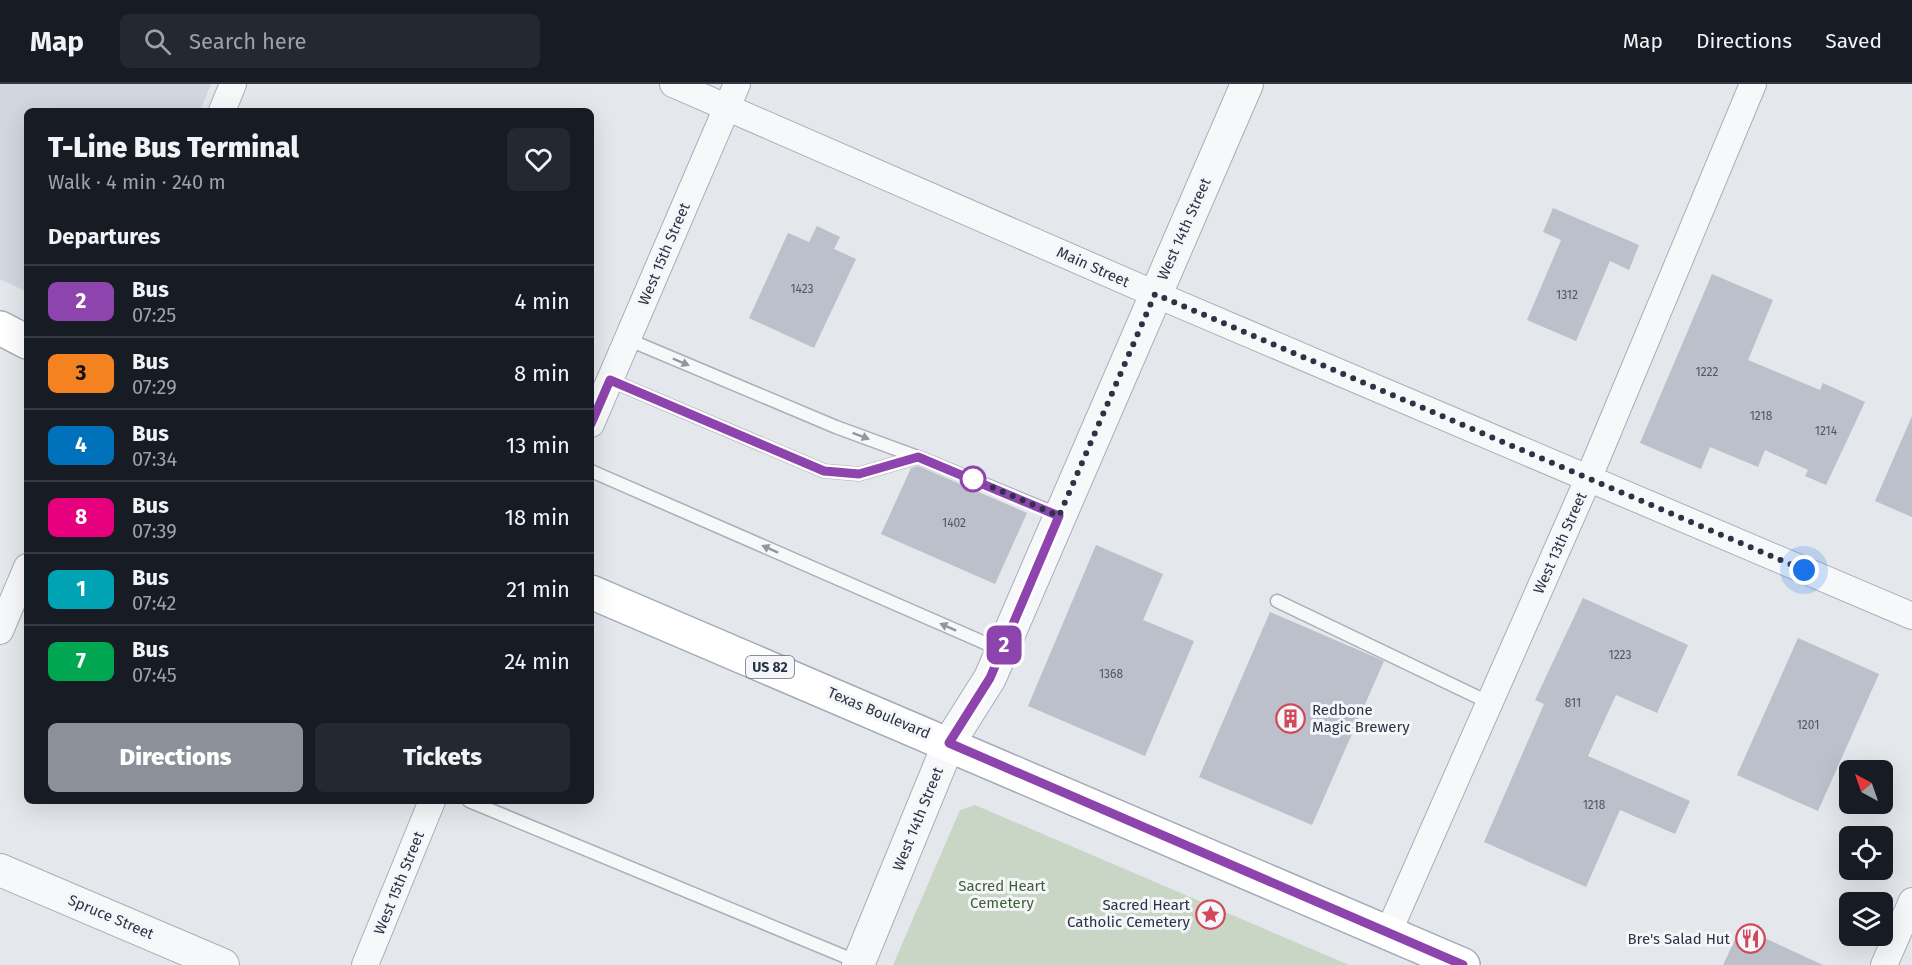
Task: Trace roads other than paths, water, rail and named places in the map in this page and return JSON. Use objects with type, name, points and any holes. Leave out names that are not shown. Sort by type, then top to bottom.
[{"type":"main road","points":[[0,328],[24,340]]},
{"type":"main road","name":"Texas Boulevard","points":[[594,593],[949,743],[1463,965]]},
{"type":"street","points":[[223,108],[233,84]]},
{"type":"street","name":"Main Street","points":[[673,84],[1155,294],[1912,616]]},
{"type":"street","name":"West 15th Street","points":[[594,417],[737,84]]},
{"type":"street","name":"West 14th Street","points":[[858,964],[949,743],[990,678],[1247,84]]},
{"type":"street","name":"West 13th Street","points":[[1388,933],[1589,477],[1753,84]]},
{"type":"street","points":[[0,631],[24,574]]},
{"type":"street","name":"West 15th Street","points":[[365,965],[431,804]]},
{"type":"street","name":"Spruce Street","points":[[0,870],[223,965]]},
{"type":"street","points":[[1884,965],[1912,901]]},
{"type":"lane","points":[[627,339],[836,427],[918,457],[1059,516]]},
{"type":"lane","points":[[610,380],[824,471],[859,474],[918,457]]},
{"type":"lane","points":[[594,472],[1002,650]]},
{"type":"lane","points":[[1277,601],[1490,703]]},
{"type":"lane","points":[[476,804],[858,964]]},
{"type":"place","name":"Redbone Magic Brewery","points":[[1291,719]]},
{"type":"place","name":"Sacred Heart Catholic Cemetery","points":[[1211,914]]},
{"type":"place","name":"Bre's Salad Hut","points":[[1751,939]]},
{"type":"park label","name":"Sacred Heart Cemetery","points":[[1002,894]]}]
